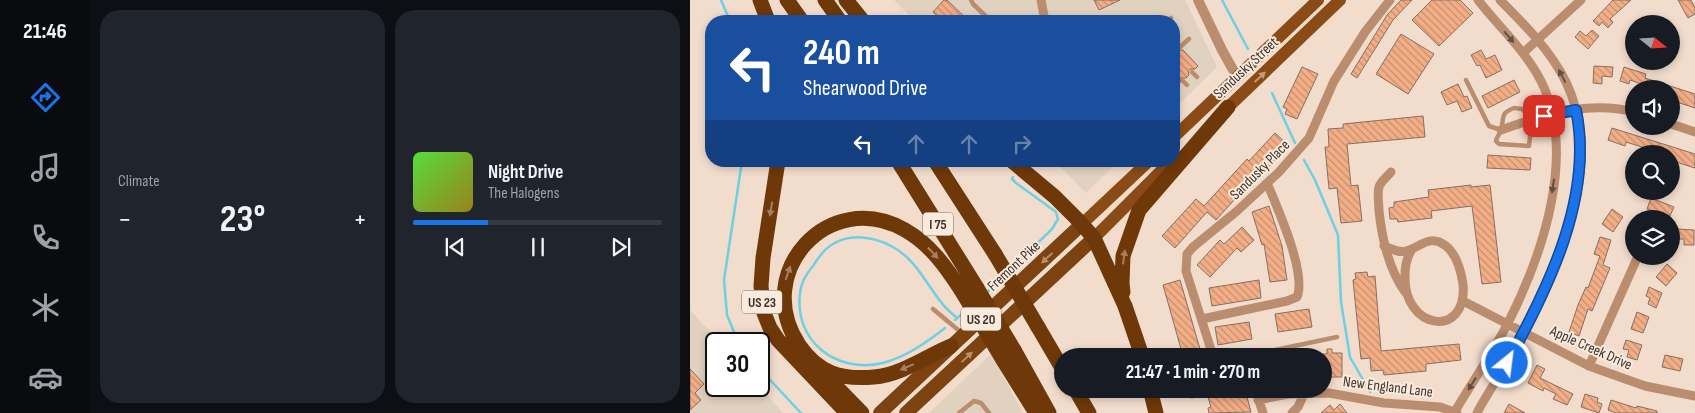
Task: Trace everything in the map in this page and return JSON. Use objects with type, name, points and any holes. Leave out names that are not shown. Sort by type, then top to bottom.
[{"type":"highway","points":[[760,0],[766,15]]},
{"type":"highway","points":[[787,0],[798,15]]},
{"type":"highway","points":[[825,0],[836,15]]},
{"type":"highway","points":[[846,0],[858,15]]},
{"type":"highway","points":[[1180,163],[1228,107]]},
{"type":"highway","name":"US 23","points":[[777,167],[761,275],[761,297],[764,313],[778,340],[847,413]]},
{"type":"highway","name":"I 75","points":[[902,167],[978,288],[1009,355],[1050,413]]},
{"type":"highway","name":"I 75","points":[[939,167],[995,254],[1054,354]]},
{"type":"highway","points":[[1019,167],[1055,197],[1094,238],[1125,306],[1139,348]]},
{"type":"highway","points":[[1125,306],[1122,283],[1123,256],[1139,210],[1176,167]]},
{"type":"highway","points":[[862,413],[815,364],[795,338],[784,306],[784,290],[789,268],[800,249],[820,231],[851,219],[884,221],[905,230],[923,242],[935,254],[1009,355],[1036,413]]},
{"type":"highway","name":"Fremont Pike","points":[[880,413],[1082,224]]},
{"type":"highway","name":"US 20","points":[[906,413],[1094,238]]},
{"type":"highway","points":[[815,364],[836,374],[854,378],[877,377],[913,365],[951,346]]},
{"type":"highway","points":[[894,413],[923,384],[936,360]]},
{"type":"highway","points":[[1080,398],[1088,413]]},
{"type":"highway","points":[[1152,398],[1156,413]]},
{"type":"main road","name":"Sandusky Street","points":[[1180,131],[1318,0]]},
{"type":"main road","name":"Sandusky Street","points":[[1180,152],[1340,0]]},
{"type":"main road","points":[[1180,142],[1229,96],[1235,87],[1237,77]]},
{"type":"main road","name":"US 20","points":[[1082,224],[1143,167]]},
{"type":"main road","points":[[1154,177],[1160,167]]},
{"type":"main road","name":"US 20","points":[[1094,238],[1165,167]]},
{"type":"street","points":[[1040,0],[1044,15]]},
{"type":"street","points":[[1198,0],[1237,77]]},
{"type":"street","name":"Sandusky Place","points":[[1210,348],[1186,271],[1187,254],[1238,211],[1309,138],[1336,76],[1365,32],[1390,0]]},
{"type":"street","points":[[1455,413],[1508,323],[1530,274],[1548,212],[1556,166],[1556,128],[1541,80],[1523,53],[1478,0]]},
{"type":"street","points":[[1477,413],[1524,332],[1556,262],[1576,194],[1581,154],[1581,137],[1576,110],[1566,82],[1537,41],[1500,0]]},
{"type":"street","points":[[1523,53],[1581,0]]},
{"type":"street","points":[[1501,130],[1532,119],[1576,110],[1610,108],[1625,110]]},
{"type":"street","points":[[1680,127],[1695,132]]},
{"type":"street","points":[[1391,172],[1379,188],[1380,222],[1384,246],[1394,273],[1411,304],[1419,314],[1427,319],[1434,320],[1450,319],[1460,308],[1463,301],[1460,269],[1446,246],[1438,243],[1425,242],[1418,244],[1412,249],[1408,255],[1405,269],[1405,292]]},
{"type":"street","points":[[1202,319],[1287,301],[1297,297],[1299,294],[1298,276],[1289,240],[1267,183]]},
{"type":"street","points":[[1384,246],[1397,252],[1412,249]]},
{"type":"street","points":[[1589,366],[1634,265]]},
{"type":"street","name":"Apple Creek Drive","points":[[1463,301],[1589,366],[1645,386],[1695,396]]},
{"type":"street","name":"New England Lane","points":[[1332,394],[1384,403],[1440,407],[1455,413]]},
{"type":"street","name":"New England Lane","points":[[1258,400],[1265,398]]},
{"type":"street","points":[[1292,413],[1298,407],[1302,398]]},
{"type":"street","points":[[1258,400],[1263,413]]},
{"type":"lane","points":[[972,0],[973,4],[984,15]]},
{"type":"lane","points":[[1180,47],[1189,39]]},
{"type":"lane","points":[[1192,72],[1197,77]]},
{"type":"lane","points":[[1466,80],[1489,126],[1501,130]]},
{"type":"lane","points":[[1182,81],[1187,86]]},
{"type":"lane","points":[[1514,108],[1522,109],[1532,119],[1529,146],[1499,144],[1496,141],[1496,136],[1501,130],[1503,115],[1514,108]]},
{"type":"lane","points":[[933,309],[964,335]]},
{"type":"lane","points":[[1284,348],[1337,337]]},
{"type":"lane","points":[[959,413],[974,401],[981,403],[989,413]]},
{"type":"shaded area","points":[[894,0],[1185,0],[1217,67],[1180,103],[1180,15],[909,15]]},
{"type":"shaded area","points":[[1060,167],[1113,167],[1086,193]]},
{"type":"shaded area","points":[[690,310],[710,332],[705,332],[705,397],[769,397],[783,413],[690,413]]},
{"type":"shaded area","points":[[991,354],[1023,413],[929,413]]},
{"type":"building","points":[[944,0],[947,0],[963,15],[936,15],[933,12]]},
{"type":"building","points":[[1094,0],[1120,0],[1099,10]]},
{"type":"building","points":[[1401,0],[1412,0],[1393,20],[1357,78],[1351,74],[1387,15]]},
{"type":"building","points":[[1432,0],[1460,0],[1473,13],[1439,46],[1412,20]]},
{"type":"building","points":[[1613,0],[1631,0],[1610,19],[1613,22],[1608,28],[1602,22],[1599,26],[1593,21]]},
{"type":"building","points":[[1678,0],[1691,0],[1695,8],[1695,14],[1688,18]]},
{"type":"building","points":[[1592,30],[1599,36],[1588,49],[1575,37],[1580,31],[1586,36]]},
{"type":"building","points":[[1401,34],[1434,54],[1408,94],[1376,74]]},
{"type":"building","points":[[1180,50],[1183,50],[1198,66],[1188,71],[1189,75],[1186,78],[1181,78],[1180,83]]},
{"type":"building","points":[[1481,50],[1486,59],[1495,55],[1502,70],[1486,78],[1480,65],[1477,66],[1471,55]]},
{"type":"building","points":[[1594,66],[1613,67],[1612,77],[1602,76],[1602,84],[1593,83]]},
{"type":"building","points":[[1302,67],[1318,74],[1297,119],[1285,114],[1287,109],[1283,107]]},
{"type":"building","points":[[1624,67],[1625,70],[1633,70],[1646,74],[1645,78],[1651,80],[1625,80],[1625,83],[1620,81]]},
{"type":"building","points":[[1514,80],[1520,92],[1488,108],[1482,96]]},
{"type":"building","points":[[1458,84],[1464,97],[1467,96],[1472,108],[1462,112],[1457,101],[1447,105],[1441,92]]},
{"type":"building","points":[[1680,89],[1695,94],[1695,108],[1680,103]]},
{"type":"building","points":[[1423,116],[1425,137],[1347,144],[1351,186],[1358,185],[1362,221],[1341,223],[1337,188],[1329,189],[1325,147],[1329,147],[1328,129],[1343,128],[1343,124]]},
{"type":"building","points":[[1612,128],[1625,132],[1625,135],[1634,135],[1666,145],[1636,145],[1626,142],[1625,146],[1608,140]]},
{"type":"building","points":[[1275,133],[1288,145],[1266,170],[1263,168],[1216,220],[1207,212],[1175,248],[1162,236],[1196,199],[1204,206],[1247,159],[1249,161]]},
{"type":"building","points":[[1680,149],[1695,154],[1695,168],[1680,163]]},
{"type":"building","points":[[1488,155],[1531,158],[1530,170],[1487,168]]},
{"type":"building","points":[[1471,185],[1471,187],[1490,185],[1501,282],[1482,284],[1472,206],[1431,211],[1432,218],[1398,222],[1397,219],[1390,219],[1389,208],[1394,207],[1394,202],[1429,197],[1428,190]]},
{"type":"building","points":[[1650,200],[1656,200],[1674,207],[1673,210],[1647,209]]},
{"type":"building","points":[[1269,206],[1282,246],[1287,280],[1270,282],[1264,244],[1262,245],[1252,212]]},
{"type":"building","points":[[1612,209],[1623,217],[1613,232],[1602,224]]},
{"type":"building","points":[[1242,227],[1254,240],[1241,252],[1237,248],[1210,277],[1197,265],[1220,240],[1224,244]]},
{"type":"building","points":[[1680,229],[1694,230],[1694,245],[1684,245],[1684,239],[1680,239]]},
{"type":"building","points":[[1600,237],[1611,240],[1603,265],[1610,268],[1592,311],[1588,309],[1579,336],[1569,332],[1578,305],[1586,287],[1588,288],[1600,256],[1594,254]]},
{"type":"building","points":[[1666,265],[1677,273],[1666,286],[1656,277]]},
{"type":"building","points":[[1367,272],[1368,277],[1375,276],[1381,351],[1459,344],[1461,360],[1426,364],[1426,371],[1384,375],[1383,370],[1371,371],[1370,358],[1361,359],[1353,280],[1356,279],[1355,273]]},
{"type":"building","points":[[1180,280],[1200,348],[1181,348],[1163,285]]},
{"type":"building","points":[[1259,280],[1261,298],[1212,306],[1209,288]]},
{"type":"building","points":[[1649,287],[1662,293],[1656,308],[1648,304],[1650,298],[1646,296]]},
{"type":"building","points":[[1309,309],[1312,327],[1278,332],[1275,314]]},
{"type":"building","points":[[1637,312],[1649,317],[1643,333],[1631,329]]},
{"type":"building","points":[[1249,322],[1252,339],[1218,345],[1215,327]]},
{"type":"building","points":[[1626,340],[1642,345],[1637,360],[1627,357],[1629,350],[1623,349]]},
{"type":"building","points":[[1332,353],[1342,353],[1342,377],[1332,377]]},
{"type":"building","points":[[1665,355],[1683,359],[1680,371],[1662,367]]},
{"type":"building","points":[[1537,365],[1545,369],[1540,378],[1573,394],[1567,405],[1553,399],[1556,394],[1544,388],[1543,391],[1528,383]]},
{"type":"building","points":[[690,369],[704,384],[695,393],[701,400],[690,410]]},
{"type":"building","points":[[1585,394],[1598,398],[1597,402],[1602,404],[1599,413],[1581,407]]},
{"type":"building","points":[[1208,398],[1247,398],[1251,412],[1209,413],[1208,408],[1211,407]]},
{"type":"building","points":[[1611,400],[1636,408],[1637,406],[1657,411],[1657,413],[1616,413],[1608,410]]},
{"type":"building","points":[[1340,404],[1347,413],[1321,413],[1330,405],[1334,410]]},
{"type":"building","points":[[1509,404],[1525,413],[1504,413]]},
{"type":"waterway","points":[[721,0],[727,15]]},
{"type":"waterway","points":[[1222,0],[1248,49]]},
{"type":"waterway","points":[[1272,93],[1295,143]]},
{"type":"waterway","points":[[1304,160],[1315,180],[1338,235],[1341,302],[1350,357],[1370,392]]},
{"type":"waterway","points":[[734,332],[727,315],[724,280],[741,167]]},
{"type":"waterway","points":[[1011,269],[1052,229],[1058,219],[1056,212],[1016,183],[1012,179],[1013,177]]},
{"type":"waterway","points":[[945,328],[931,339],[900,357],[883,363],[850,364],[835,359],[822,351],[811,340],[804,326],[800,311],[801,285],[808,272],[830,246],[847,238],[855,237],[877,240],[891,246],[907,257],[943,304],[957,318]]},
{"type":"waterway","points":[[986,293],[1002,278]]},
{"type":"waterway","points":[[955,320],[967,310]]},
{"type":"waterway","points":[[770,380],[801,413]]},
{"type":"route","points":[[1507,363],[1537,306],[1556,262],[1576,194],[1580,171],[1581,137],[1576,110],[1544,116]]}]
